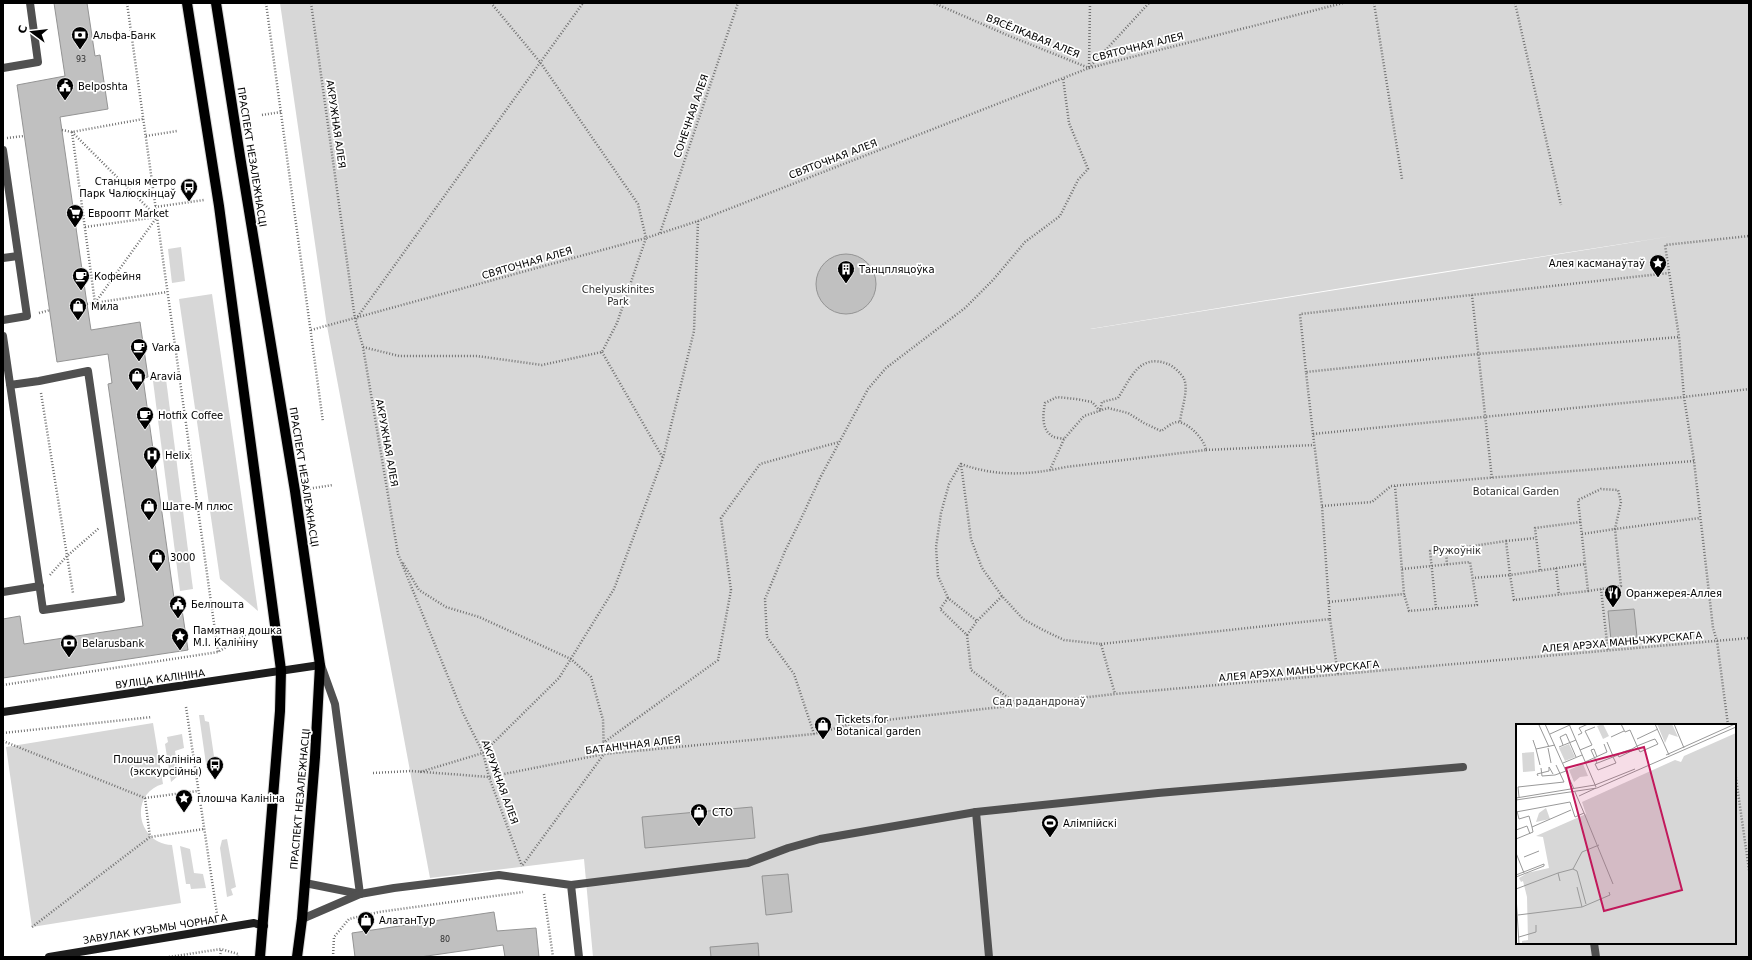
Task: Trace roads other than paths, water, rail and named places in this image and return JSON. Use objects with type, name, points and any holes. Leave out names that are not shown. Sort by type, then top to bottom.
[{"type":"main road","points":[[187,3],[218,206],[281,670],[280,711],[264,926],[260,957]]},
{"type":"main road","name":"ПРАСПЕКТ НЕЗАЛЕЖНАСЦІ","points":[[216,3],[294,483],[320,665],[320,702],[302,919],[297,957]]},
{"type":"main road","name":"ВУЛІЦА КАЛІНІНА","points":[[3,712],[320,665]]},
{"type":"main road","name":"ЗАВУЛАК КУЗЬМЫ ЧОРНАГА","points":[[49,957],[254,923],[264,926]]},
{"type":"lane","points":[[3,68],[38,62],[30,3]]},
{"type":"lane","points":[[3,150],[27,316],[3,320]]},
{"type":"lane","points":[[3,258],[18,256]]},
{"type":"lane","points":[[3,336],[7,380],[43,610],[121,599],[88,371],[39,381],[7,380]]},
{"type":"lane","points":[[3,592],[40,586]]},
{"type":"lane","points":[[320,665],[335,704],[360,894]]},
{"type":"lane","points":[[302,919],[360,894],[394,888],[499,875],[571,885],[748,863],[788,848],[820,839],[976,812],[1158,793],[1463,767]]},
{"type":"lane","points":[[976,812],[989,957]]},
{"type":"lane","points":[[305,883],[360,894]]},
{"type":"lane","points":[[571,885],[579,957]]},
{"type":"lane","points":[[1594,944],[1596,957]]},
{"type":"place","name":"Альфа-Банк","points":[[80,50]]},
{"type":"place","name":"Belposhta","points":[[65,101]]},
{"type":"place","name":"Станцыя метро Парк Чалюскінцаў","points":[[189,202]]},
{"type":"place","name":"Евроопт Market","points":[[75,228]]},
{"type":"place","name":"Алея касманаўтаў","points":[[1658,278]]},
{"type":"place","name":"Танцпляцоўка","points":[[846,284]]},
{"type":"place","name":"Кофейня","points":[[81,291]]},
{"type":"place","name":"Мила","points":[[78,321]]},
{"type":"place","name":"Varka","points":[[139,362]]},
{"type":"place","name":"Aravia","points":[[137,391]]},
{"type":"place","name":"Hotfix Coffee","points":[[145,430]]},
{"type":"place","name":"Helix","points":[[152,470]]},
{"type":"place","name":"Шате-М плюс","points":[[149,521]]},
{"type":"place","name":"3000","points":[[157,572]]},
{"type":"place","name":"Оранжерея-Аллея","points":[[1613,608]]},
{"type":"place","name":"Белпошта","points":[[178,619]]},
{"type":"place","name":"Памятная дошка М.І. Калініну","points":[[180,651]]},
{"type":"place","name":"Belarusbank","points":[[69,658]]},
{"type":"place","name":"Tickets for Botanical garden","points":[[823,740]]},
{"type":"place","name":"Плошча Калініна (экскурсійны)","points":[[215,780]]},
{"type":"place","name":"плошча Калініна","points":[[184,813]]},
{"type":"place","name":"СТО","points":[[699,827]]},
{"type":"place","name":"Алімпійскі","points":[[1050,838]]},
{"type":"place","name":"АлатанТур","points":[[366,935]]},
{"type":"park label","name":"Chelyuskinites Park","points":[[618,294]]},
{"type":"park label","name":"Botanical Garden","points":[[1516,491]]},
{"type":"park label","name":"Ружоўнік","points":[[1457,550]]},
{"type":"park label","name":"Сад радандронаў","points":[[1039,701]]}]
